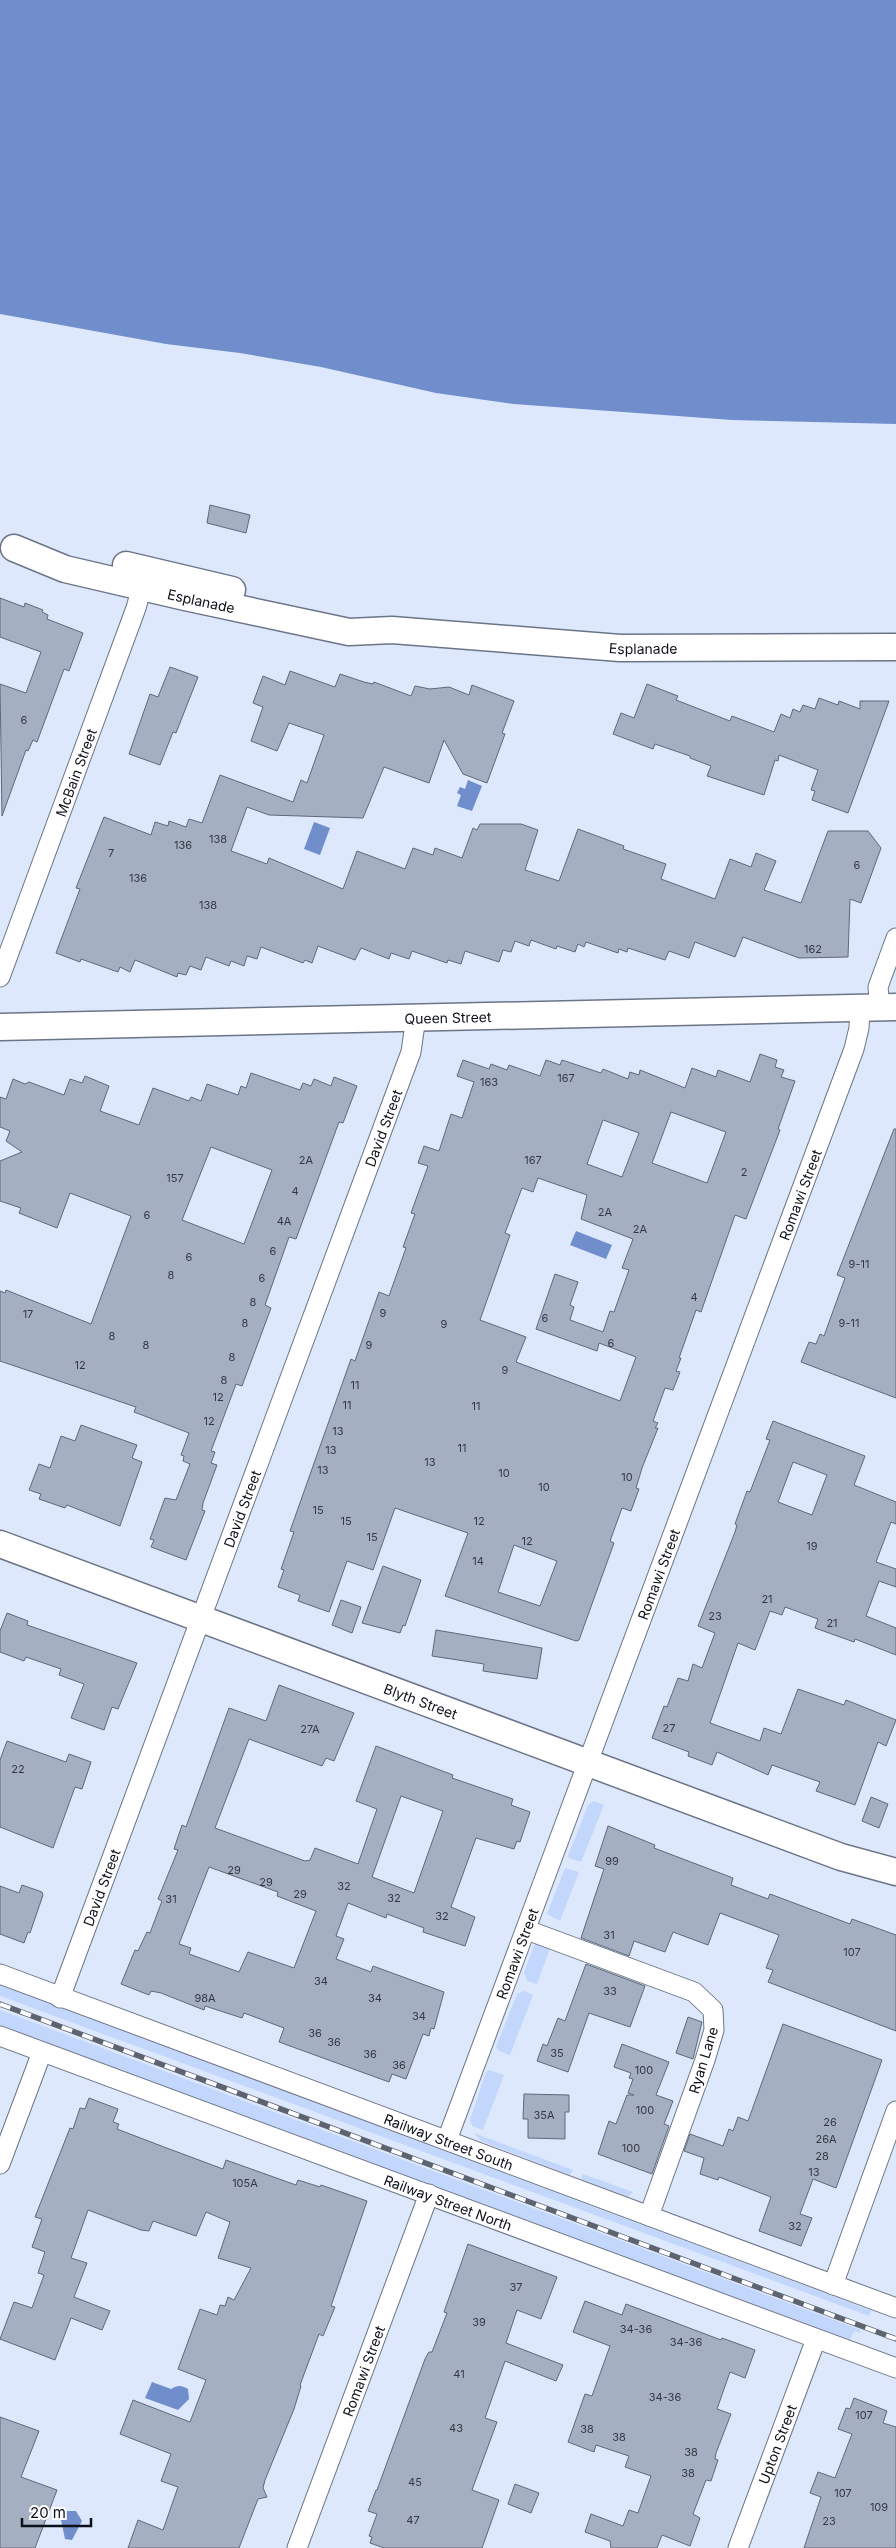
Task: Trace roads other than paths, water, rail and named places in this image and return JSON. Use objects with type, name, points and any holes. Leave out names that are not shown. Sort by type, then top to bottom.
[{"type":"street","name":"Esplanade","points":[[7,546],[65,569],[145,578],[348,632],[392,630],[620,648],[896,648]]},
{"type":"street","name":"McBain Street","points":[[0,977],[145,578]]},
{"type":"street","name":"Romawi Street","points":[[447,2140],[527,1930],[854,1049],[859,1028],[879,1008],[878,987],[896,938]]},
{"type":"street","name":"Queen Street","points":[[0,1027],[879,1008]]},
{"type":"street","name":"David Street","points":[[60,1998],[411,1052],[416,1017]]},
{"type":"street","name":"Blyth Street","points":[[0,1544],[201,1617],[588,1764],[841,1857],[896,1872]]},
{"type":"street","name":"Blyth Street","points":[[841,1857],[896,1883]]},
{"type":"street","name":"Ryan Lane","points":[[527,1930],[694,1992],[713,2010],[714,2030],[705,2060],[648,2216]]},
{"type":"street","name":"Railway Street South","points":[[0,1974],[60,1998],[896,2308]]},
{"type":"street","name":"Railway Street North","points":[[0,2036],[896,2368]]},
{"type":"street","points":[[0,2164],[42,2052]]},
{"type":"street","points":[[833,2285],[896,2111]]},
{"type":"street","name":"Romawi Street","points":[[297,2548],[429,2194]]},
{"type":"street","name":"Upton Street","points":[[738,2548],[816,2339]]},
{"type":"water","points":[[0,0],[896,0],[896,424],[732,420],[514,404],[436,393],[321,367],[240,353],[166,344],[0,314]]},
{"type":"water","points":[[468,780],[482,786],[472,811],[457,806],[461,795],[457,793],[460,787],[465,789]]},
{"type":"water","points":[[314,822],[330,828],[320,855],[304,849]]},
{"type":"water","points":[[576,1231],[612,1245],[606,1259],[570,1245]]},
{"type":"water","points":[[152,2382],[171,2389],[180,2386],[186,2388],[188,2389],[189,2399],[178,2410],[145,2398]]},
{"type":"water","points":[[66,2511],[76,2511],[82,2521],[72,2540],[65,2539],[61,2520]]},
{"type":"railway","points":[[0,2004],[896,2339]]}]
